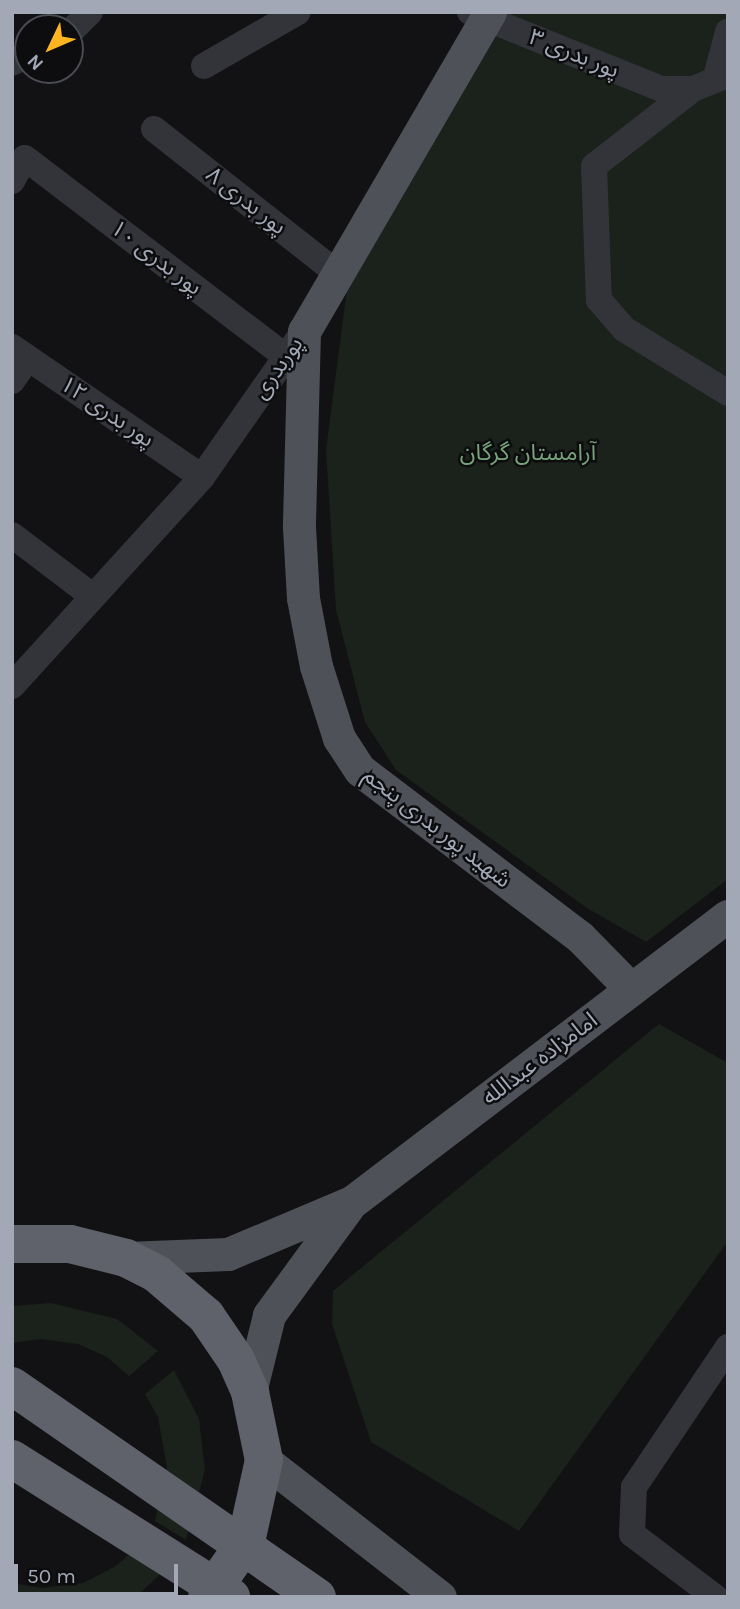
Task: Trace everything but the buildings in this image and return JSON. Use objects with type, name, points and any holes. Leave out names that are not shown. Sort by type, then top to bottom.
[{"type":"highway","points":[[12,1244],[71,1244],[126,1258],[157,1275],[206,1316],[236,1360],[250,1392],[264,1460],[246,1542],[207,1597]]},
{"type":"highway","points":[[12,1386],[317,1597]]},
{"type":"highway","points":[[12,1459],[231,1597]]},
{"type":"main road","name":"پوربدری","points":[[295,344],[338,274],[482,14]]},
{"type":"main road","name":"شهید پور بدری پنجم","points":[[295,344],[303,598],[316,666],[339,738],[360,770],[392,798],[580,937],[631,989]]},
{"type":"main road","name":"امامزاده عبدالله","points":[[126,1258],[228,1254],[283,1236],[352,1202],[728,916]]},
{"type":"main road","name":"امامزاده عبدالله","points":[[250,1392],[270,1315],[352,1202]]},
{"type":"main road","points":[[264,1460],[440,1597]]},
{"type":"street","points":[[204,66],[298,12]]},
{"type":"street","name":"پور بدری ۳","points":[[482,14],[662,89],[713,80]]},
{"type":"street","points":[[728,32],[713,80],[594,166],[599,300],[624,329],[728,393]]},
{"type":"street","name":"پور بدری ۸","points":[[154,128],[338,274]]},
{"type":"street","name":"پور بدری ۱۰","points":[[19,169],[295,344]]},
{"type":"street","name":"پوربدری","points":[[12,685],[91,595],[202,477],[295,344]]},
{"type":"street","points":[[12,381],[20,352]]},
{"type":"street","name":"پور بدری ۱۲","points":[[20,352],[202,477]]},
{"type":"street","points":[[12,535],[91,595]]},
{"type":"street","points":[[715,1597],[632,1534],[634,1487],[728,1348]]},
{"type":"green space","name":"آرامستان گرگان","points":[[506,12],[728,12],[728,879],[646,942],[587,908],[396,770],[365,722],[336,610],[326,450],[348,281]]},
{"type":"green space","points":[[659,1024],[728,1063],[728,1241],[519,1531],[371,1442],[332,1324],[333,1291]]},
{"type":"green space","points":[[51,1303],[117,1319],[158,1351],[129,1376],[107,1357],[78,1344],[40,1339],[12,1343],[12,1306]]},
{"type":"green space","points":[[174,1370],[199,1419],[205,1470],[186,1540],[155,1521],[167,1468],[158,1417],[145,1394]]},
{"type":"green space","points":[[143,1542],[173,1562],[136,1597],[12,1597],[12,1583],[42,1588],[83,1583],[116,1566]]}]
